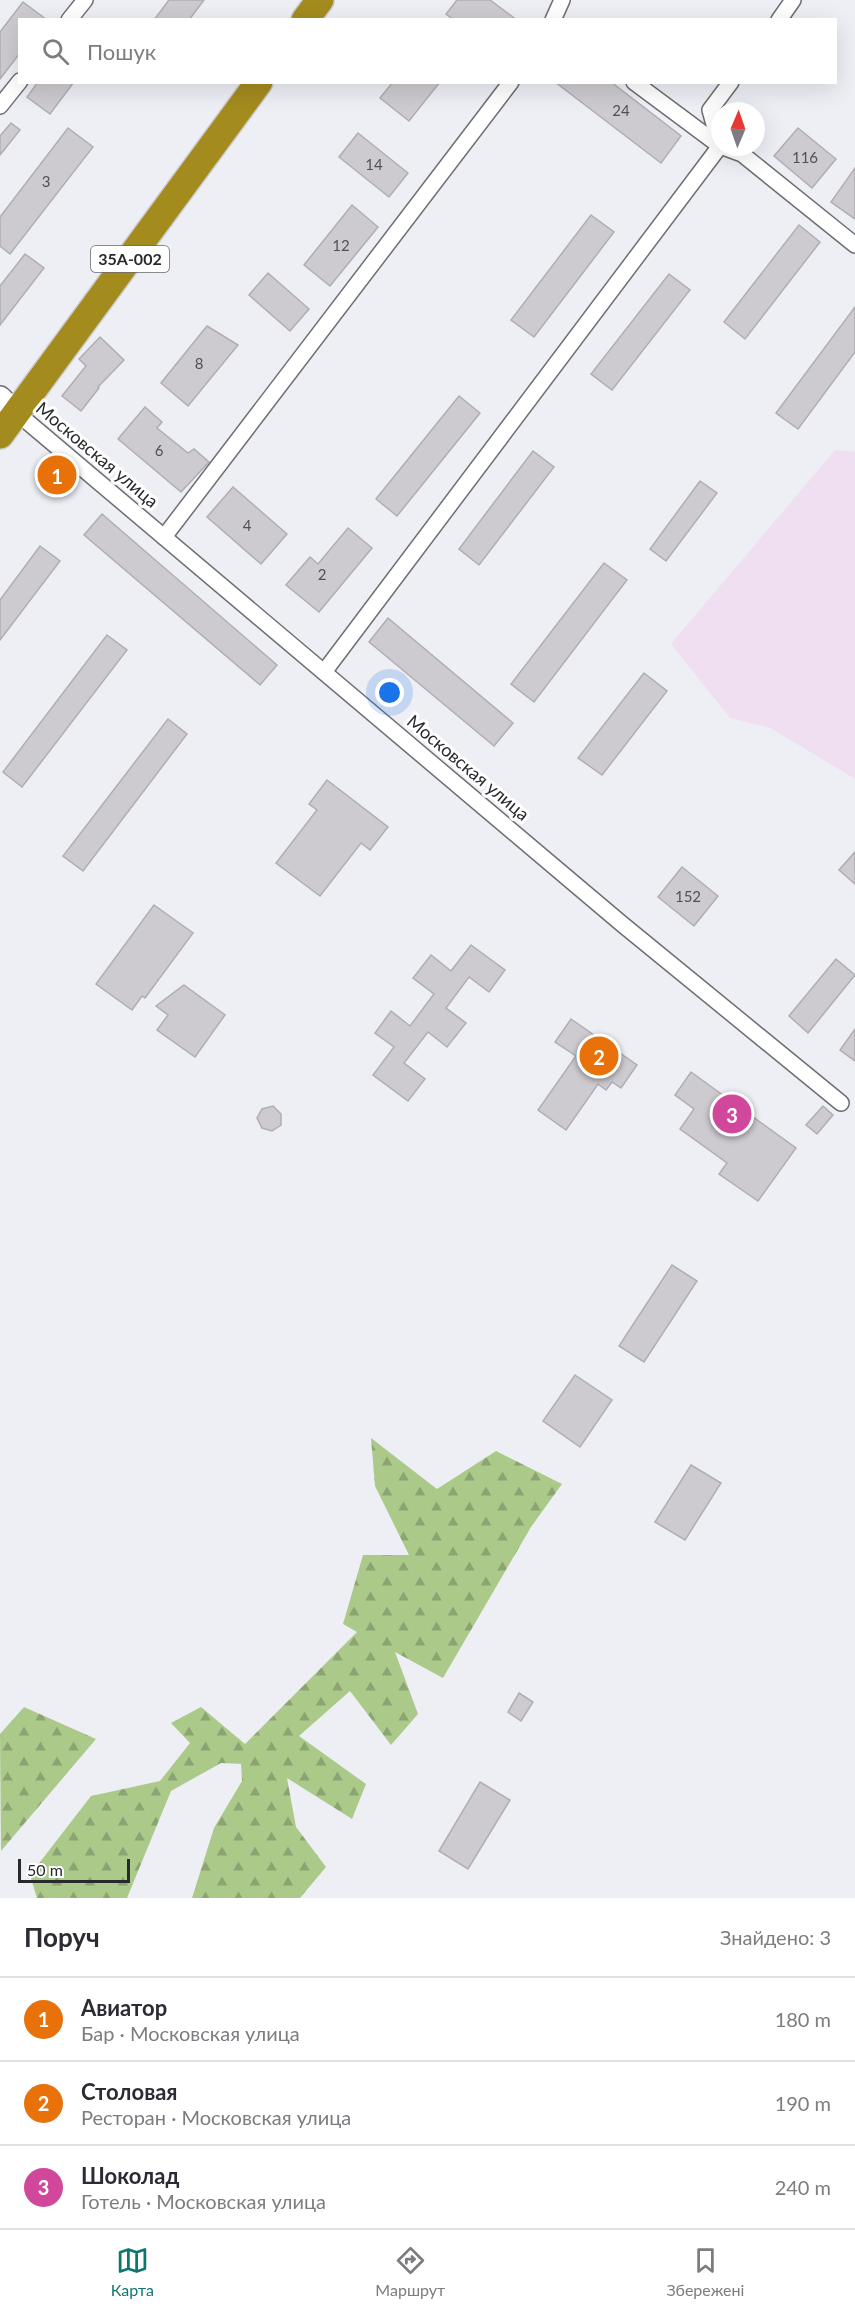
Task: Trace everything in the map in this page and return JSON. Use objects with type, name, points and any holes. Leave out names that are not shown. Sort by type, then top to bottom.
[{"type":"highway","points":[[306,18],[320,0]]},
{"type":"highway","name":"35А-002","points":[[0,435],[9,405],[257,84]]},
{"type":"street","points":[[71,18],[85,0]]},
{"type":"street","points":[[554,18],[562,0]]},
{"type":"street","points":[[780,18],[794,0]]},
{"type":"street","points":[[0,106],[18,84]]},
{"type":"street","points":[[164,537],[509,84]]},
{"type":"street","points":[[637,84],[711,139]]},
{"type":"street","points":[[716,102],[730,84]]},
{"type":"street","points":[[324,672],[713,156]]},
{"type":"street","points":[[744,156],[855,245]]},
{"type":"street","name":"Московская улица","points":[[9,405],[622,924],[841,1103]]},
{"type":"shaded area","points":[[835,450],[855,452],[855,779],[770,728],[730,718],[671,644]]},
{"type":"green space","points":[[371,1438],[437,1489],[496,1451],[562,1484],[531,1527],[443,1678],[395,1652],[418,1714],[391,1745],[350,1691],[299,1736],[366,1784],[352,1819],[287,1778],[296,1827],[326,1867],[300,1898],[192,1898],[214,1828],[242,1781],[241,1764],[221,1763],[171,1791],[127,1898],[37,1898],[30,1875],[91,1796],[160,1781],[190,1743],[171,1723],[201,1707],[245,1744],[357,1632],[343,1624],[363,1555],[409,1555],[375,1486]]},
{"type":"green space","points":[[24,1707],[96,1739],[1,1851],[0,1734]]},
{"type":"building","points":[[169,0],[204,0],[190,18],[156,18]]},
{"type":"building","points":[[457,0],[490,0],[514,18],[451,18],[446,14]]},
{"type":"building","points":[[23,2],[44,18],[18,18],[18,56],[0,79],[0,32]]},
{"type":"building","points":[[37,84],[72,84],[50,114],[27,97]]},
{"type":"building","points":[[391,84],[438,84],[409,121],[380,98]]},
{"type":"building","points":[[558,84],[614,84],[681,136],[661,163]]},
{"type":"building","points":[[11,123],[20,130],[0,155],[0,136]]},
{"type":"building","points":[[68,128],[93,147],[10,254],[0,246],[0,217]]},
{"type":"building","points":[[798,128],[836,159],[812,188],[774,156]]},
{"type":"building","points":[[358,133],[408,173],[389,197],[339,157]]},
{"type":"building","points":[[855,168],[855,219],[831,202]]},
{"type":"building","points":[[352,205],[378,227],[330,286],[304,265]]},
{"type":"building","points":[[591,215],[614,232],[534,337],[511,320]]},
{"type":"building","points":[[799,225],[820,242],[745,339],[724,322]]},
{"type":"building","points":[[25,254],[44,268],[0,325],[0,286]]},
{"type":"building","points":[[268,273],[309,309],[290,331],[249,295]]},
{"type":"building","points":[[669,274],[690,290],[612,390],[591,374]]},
{"type":"building","points":[[855,307],[855,352],[798,429],[776,413]]},
{"type":"building","points":[[207,326],[238,345],[188,406],[161,383]]},
{"type":"building","points":[[100,337],[124,360],[98,387],[81,411],[62,396],[86,366],[79,359]]},
{"type":"building","points":[[459,396],[480,413],[397,516],[376,499]]},
{"type":"building","points":[[145,407],[162,422],[157,428],[188,453],[194,449],[209,462],[181,492],[118,439]]},
{"type":"building","points":[[533,451],[554,467],[479,565],[459,549]]},
{"type":"building","points":[[700,481],[717,493],[666,561],[650,549]]},
{"type":"building","points":[[233,487],[287,534],[261,564],[207,517]]},
{"type":"building","points":[[102,514],[277,665],[260,685],[84,535]]},
{"type":"building","points":[[348,528],[372,548],[319,612],[286,585],[310,557],[318,564]]},
{"type":"building","points":[[40,546],[60,561],[0,640],[0,600]]},
{"type":"building","points":[[604,563],[627,580],[534,702],[511,684]]},
{"type":"building","points":[[388,618],[513,723],[494,746],[369,642]]},
{"type":"building","points":[[107,635],[127,650],[22,787],[3,772]]},
{"type":"building","points":[[644,673],[667,691],[602,775],[578,758]]},
{"type":"building","points":[[168,719],[187,734],[83,871],[63,856]]},
{"type":"building","points":[[327,780],[388,827],[370,850],[361,843],[320,896],[276,863],[317,810],[309,804]]},
{"type":"building","points":[[855,852],[855,884],[839,870]]},
{"type":"building","points":[[682,867],[718,896],[694,926],[658,897]]},
{"type":"building","points":[[154,905],[193,933],[145,998],[142,996],[132,1010],[96,984]]},
{"type":"building","points":[[471,945],[505,970],[489,992],[469,977],[446,1008],[466,1023],[447,1047],[428,1032],[404,1063],[425,1079],[408,1101],[373,1075],[394,1047],[375,1033],[391,1011],[410,1026],[434,994],[413,978],[431,955],[451,971]]},
{"type":"building","points":[[836,959],[855,975],[808,1033],[789,1016]]},
{"type":"building","points":[[184,985],[225,1015],[195,1057],[157,1030],[168,1015],[156,1006]]},
{"type":"building","points":[[571,1019],[637,1065],[621,1088],[612,1082],[606,1090],[598,1084],[566,1130],[538,1110],[576,1056],[555,1042]]},
{"type":"building","points":[[855,1029],[855,1061],[840,1050]]},
{"type":"building","points":[[691,1072],[796,1148],[758,1201],[719,1174],[727,1163],[680,1129],[694,1109],[675,1095]]},
{"type":"building","points":[[273,1106],[281,1114],[281,1125],[272,1131],[262,1128],[257,1118],[262,1109]]},
{"type":"building","points":[[823,1106],[833,1115],[817,1134],[806,1125]]},
{"type":"building","points":[[672,1265],[697,1281],[644,1362],[619,1346]]},
{"type":"building","points":[[575,1375],[612,1400],[580,1447],[543,1421]]},
{"type":"building","points":[[691,1465],[721,1483],[685,1540],[655,1522]]},
{"type":"building","points":[[519,1693],[533,1702],[521,1721],[508,1712]]},
{"type":"building","points":[[480,1782],[510,1800],[468,1869],[439,1851]]},
{"type":"place","name":"Авиатор","points":[[57,475]]},
{"type":"place","name":"Столовая","points":[[599,1056]]},
{"type":"place","name":"Шоколад","points":[[732,1114]]}]
